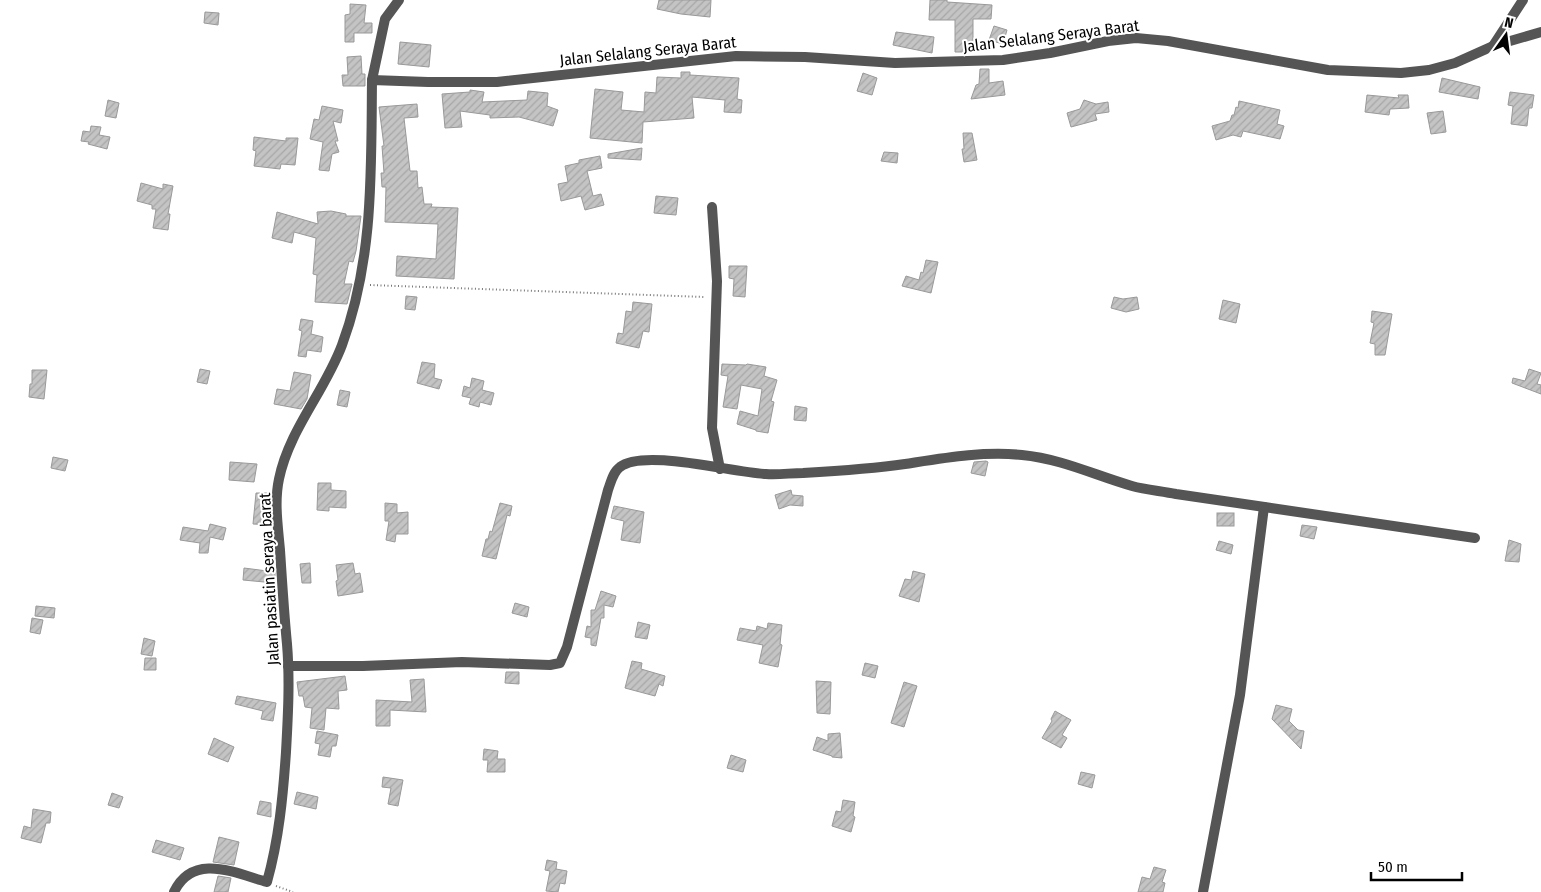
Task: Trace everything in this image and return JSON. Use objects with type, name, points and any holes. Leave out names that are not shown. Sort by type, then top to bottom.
[{"type":"street","name":"Jalan pasiatin seraya barat","points":[[267,882],[278,841],[284,786],[288,666],[278,529],[277,500],[279,479],[297,431],[324,386],[341,348],[353,314],[360,285],[369,212],[372,80],[385,19],[399,0]]},
{"type":"street","points":[[1493,46],[1523,0]]},
{"type":"street","name":"Jalan Selalang Seraya Barat","points":[[372,80],[497,82],[736,56],[797,57],[895,63],[995,60],[1050,53],[1108,41],[1136,38],[1168,41],[1328,70],[1401,72],[1429,70],[1455,63],[1493,46],[1541,32]]},
{"type":"street","points":[[712,207],[717,281],[712,428],[720,469]]},
{"type":"street","points":[[288,666],[362,666],[462,662],[557,664],[562,661],[567,647],[608,490],[614,474],[620,467],[629,462],[652,460],[767,475],[834,472],[906,464],[946,456],[1021,455],[1051,459],[1132,486],[1475,538]]},
{"type":"street","points":[[1203,892],[1240,695],[1264,507]]},
{"type":"street","points":[[174,892],[183,877],[197,869],[208,868],[228,871],[267,882]]},
{"type":"path","points":[[360,285],[716,297]]},
{"type":"path","points":[[267,882],[293,892]]},
{"type":"building","points":[[659,0],[711,0],[710,17],[657,9]]},
{"type":"building","points":[[930,0],[992,5],[991,19],[973,19],[973,52],[955,52],[955,20],[929,20]]},
{"type":"building","points":[[350,4],[366,5],[364,23],[372,23],[372,33],[354,33],[354,42],[345,42],[345,15],[350,14]]},
{"type":"building","points":[[205,12],[219,13],[218,25],[204,23]]},
{"type":"building","points":[[994,26],[1007,30],[1003,44],[989,40]]},
{"type":"building","points":[[896,32],[934,37],[932,53],[893,45]]},
{"type":"building","points":[[400,42],[431,45],[429,67],[398,64]]},
{"type":"building","points":[[361,56],[362,74],[365,74],[365,86],[343,86],[342,75],[348,75],[347,57]]},
{"type":"building","points":[[980,69],[989,69],[989,83],[1003,81],[1005,95],[971,99],[976,85],[979,84]]},
{"type":"building","points":[[681,72],[690,72],[690,75],[739,78],[737,99],[742,100],[741,113],[724,112],[725,100],[692,97],[694,118],[643,122],[642,143],[590,138],[595,89],[623,92],[621,110],[644,112],[645,92],[656,93],[657,77],[681,78]]},
{"type":"building","points":[[863,73],[877,78],[872,95],[857,91]]},
{"type":"building","points":[[1442,78],[1480,87],[1478,99],[1439,92]]},
{"type":"building","points":[[470,90],[484,92],[482,102],[527,100],[528,91],[548,93],[547,106],[558,110],[553,126],[519,117],[490,118],[490,115],[460,111],[462,127],[445,128],[442,94],[470,92]]},
{"type":"building","points":[[1510,92],[1534,95],[1532,108],[1529,108],[1527,126],[1511,124],[1513,106],[1508,105]]},
{"type":"building","points":[[1367,95],[1399,98],[1398,95],[1408,95],[1409,108],[1390,109],[1389,115],[1365,112]]},
{"type":"building","points":[[108,100],[119,103],[116,118],[105,116]]},
{"type":"building","points":[[1084,100],[1096,104],[1108,102],[1109,112],[1095,114],[1097,120],[1071,127],[1067,113],[1080,109]]},
{"type":"building","points":[[1239,101],[1280,110],[1277,124],[1284,126],[1280,139],[1243,131],[1241,137],[1233,135],[1216,140],[1212,126],[1230,121],[1236,107],[1238,108]]},
{"type":"building","points":[[417,104],[418,117],[404,118],[410,171],[417,171],[418,188],[422,187],[424,204],[432,204],[431,207],[458,208],[454,279],[396,276],[397,256],[436,259],[438,224],[385,222],[386,187],[382,187],[381,173],[384,173],[382,146],[384,146],[379,107]]},
{"type":"building","points":[[322,106],[343,110],[341,123],[333,121],[338,141],[335,141],[339,152],[332,154],[329,171],[319,170],[323,142],[310,139],[314,119],[319,120]]},
{"type":"building","points":[[1443,111],[1446,132],[1431,134],[1427,113]]},
{"type":"building","points":[[91,126],[101,127],[99,135],[110,137],[107,149],[81,141],[83,131],[90,132]]},
{"type":"building","points":[[963,133],[972,133],[977,160],[964,162],[962,149],[964,149]]},
{"type":"building","points":[[254,137],[286,141],[286,138],[298,138],[295,165],[281,164],[280,169],[254,166],[256,151],[253,150]]},
{"type":"building","points":[[642,148],[641,160],[608,158],[608,154]]},
{"type":"building","points":[[884,152],[898,153],[897,163],[881,161]]},
{"type":"building","points":[[600,156],[602,168],[587,171],[593,196],[601,194],[604,205],[585,210],[581,196],[561,201],[558,184],[568,182],[565,166],[579,163],[579,160]]},
{"type":"building","points":[[141,183],[163,189],[163,184],[173,186],[168,214],[170,214],[168,230],[153,228],[156,209],[152,209],[152,205],[137,201]]},
{"type":"building","points":[[656,196],[678,198],[676,215],[654,213]]},
{"type":"building","points":[[331,211],[346,214],[346,216],[361,216],[356,251],[353,262],[349,261],[344,284],[352,284],[347,304],[315,302],[317,275],[313,274],[316,238],[294,232],[292,243],[272,238],[277,212],[318,224],[317,212]]},
{"type":"building","points":[[926,260],[938,262],[931,293],[902,286],[906,276],[919,280]]},
{"type":"building","points":[[729,266],[747,266],[745,297],[733,296],[734,279],[729,278]]},
{"type":"building","points":[[406,296],[417,297],[415,310],[405,309]]},
{"type":"building","points":[[1114,297],[1123,299],[1137,297],[1139,309],[1126,312],[1111,308]]},
{"type":"building","points":[[1223,300],[1240,304],[1236,323],[1219,319]]},
{"type":"building","points":[[633,302],[652,304],[649,332],[643,331],[639,348],[616,343],[618,333],[623,334],[626,311],[632,312]]},
{"type":"building","points":[[1372,311],[1392,314],[1385,355],[1375,355],[1375,344],[1370,343],[1374,323],[1371,322]]},
{"type":"building","points":[[301,319],[313,321],[311,334],[323,337],[321,352],[307,350],[306,357],[298,356],[302,331],[299,330]]},
{"type":"building","points":[[422,362],[435,364],[434,378],[442,380],[439,389],[417,383]]},
{"type":"building","points":[[722,364],[747,364],[766,367],[764,376],[777,380],[771,401],[774,402],[768,433],[737,424],[740,411],[758,416],[762,389],[741,385],[737,409],[723,407],[728,376],[721,375]]},
{"type":"building","points":[[200,369],[210,371],[207,384],[197,382]]},
{"type":"building","points":[[1529,369],[1541,373],[1537,384],[1541,385],[1541,394],[1512,383],[1513,378],[1525,381]]},
{"type":"building","points":[[32,370],[47,370],[44,399],[29,397],[30,384],[32,384]]},
{"type":"building","points":[[294,372],[311,375],[307,399],[301,409],[274,404],[277,389],[290,391]]},
{"type":"building","points":[[472,378],[484,381],[482,390],[494,393],[491,405],[480,402],[479,407],[469,404],[471,398],[462,396],[464,386],[470,388]]},
{"type":"building","points":[[340,390],[350,392],[347,407],[337,405]]},
{"type":"building","points":[[795,406],[807,408],[806,421],[794,420]]},
{"type":"building","points":[[53,457],[68,460],[65,471],[51,468]]},
{"type":"building","points":[[230,462],[257,464],[254,482],[229,480]]},
{"type":"building","points":[[974,462],[988,462],[985,476],[971,473]]},
{"type":"building","points":[[318,483],[331,483],[331,490],[346,491],[346,508],[329,507],[329,511],[317,510]]},
{"type":"building","points":[[791,490],[792,495],[803,496],[803,506],[790,505],[779,509],[775,495]]},
{"type":"building","points":[[256,493],[270,493],[271,525],[253,524]]},
{"type":"building","points":[[385,503],[397,504],[397,513],[408,512],[408,534],[396,534],[395,542],[386,540],[389,521],[385,521]]},
{"type":"building","points":[[500,503],[512,506],[510,516],[507,515],[496,559],[482,556],[486,539],[488,539],[490,531],[492,532]]},
{"type":"building","points":[[614,506],[644,512],[640,543],[621,540],[624,521],[611,518]]},
{"type":"building","points":[[1217,513],[1234,513],[1234,526],[1217,526]]},
{"type":"building","points":[[210,524],[226,528],[223,540],[210,537],[208,553],[199,553],[200,543],[180,540],[183,527],[208,531]]},
{"type":"building","points":[[1302,525],[1317,527],[1314,539],[1300,536]]},
{"type":"building","points":[[1509,540],[1521,544],[1519,562],[1505,561]]},
{"type":"building","points":[[1219,541],[1233,545],[1231,554],[1216,550]]},
{"type":"building","points":[[310,563],[311,583],[302,583],[300,564]]},
{"type":"building","points":[[353,563],[355,574],[360,573],[363,592],[338,596],[336,565]]},
{"type":"building","points":[[244,568],[275,572],[275,583],[243,580]]},
{"type":"building","points":[[913,571],[925,574],[919,602],[899,596],[905,579],[911,580]]},
{"type":"building","points":[[601,591],[616,596],[613,607],[604,605],[604,618],[601,618],[596,646],[591,645],[591,638],[585,637],[587,626],[591,627],[591,610],[595,610]]},
{"type":"building","points":[[515,603],[529,607],[527,617],[512,613]]},
{"type":"building","points":[[36,606],[55,608],[54,618],[35,616]]},
{"type":"building","points":[[32,618],[43,620],[40,634],[30,632]]},
{"type":"building","points":[[638,622],[650,625],[647,639],[635,637]]},
{"type":"building","points":[[768,623],[782,625],[780,644],[782,645],[778,667],[759,663],[763,645],[737,640],[740,628],[756,631],[757,626],[767,629]]},
{"type":"building","points":[[144,638],[155,641],[152,656],[141,654]]},
{"type":"building","points":[[145,658],[156,658],[156,670],[144,670]]},
{"type":"building","points":[[632,661],[642,663],[641,669],[665,676],[663,686],[659,684],[655,696],[625,688]]},
{"type":"building","points":[[865,663],[878,666],[875,678],[862,675]]},
{"type":"building","points":[[506,672],[519,672],[519,684],[505,683]]},
{"type":"building","points":[[345,676],[347,690],[338,691],[339,709],[326,708],[324,730],[310,728],[312,708],[305,707],[303,696],[299,696],[297,682]]},
{"type":"building","points":[[424,679],[426,712],[390,710],[390,726],[376,726],[376,700],[412,702],[410,680]]},
{"type":"building","points":[[816,681],[831,682],[830,714],[817,713]]},
{"type":"building","points":[[904,682],[917,686],[904,727],[891,723]]},
{"type":"building","points":[[237,696],[276,703],[273,721],[261,719],[263,711],[235,704]]},
{"type":"building","points":[[1276,705],[1292,709],[1289,721],[1298,730],[1304,731],[1301,749],[1272,719]]},
{"type":"building","points":[[1055,711],[1071,720],[1062,735],[1067,738],[1061,748],[1042,738],[1052,721],[1051,719]]},
{"type":"building","points":[[317,731],[338,735],[336,746],[332,746],[330,757],[318,755],[320,744],[315,743]]},
{"type":"building","points":[[840,733],[842,758],[832,757],[813,750],[817,737],[828,741],[828,734]]},
{"type":"building","points":[[214,738],[234,747],[228,762],[208,754]]},
{"type":"building","points":[[484,749],[498,751],[497,759],[505,759],[505,772],[487,772],[488,760],[483,760]]},
{"type":"building","points":[[731,755],[746,760],[743,772],[727,768]]},
{"type":"building","points":[[1081,772],[1095,775],[1092,788],[1078,784]]},
{"type":"building","points":[[383,777],[403,780],[398,806],[388,804],[391,788],[382,787]]},
{"type":"building","points":[[297,792],[318,797],[316,809],[294,804]]},
{"type":"building","points":[[112,793],[123,797],[119,808],[108,805]]},
{"type":"building","points":[[843,800],[855,802],[853,816],[855,817],[851,832],[832,826],[836,811],[841,812]]},
{"type":"building","points":[[260,801],[271,803],[271,817],[257,814]]},
{"type":"building","points":[[33,809],[51,812],[50,823],[46,823],[41,843],[21,838],[24,826],[31,828]]},
{"type":"building","points":[[219,837],[239,842],[234,865],[213,862]]},
{"type":"building","points":[[156,840],[184,848],[180,860],[152,852]]},
{"type":"building","points":[[547,860],[557,862],[556,869],[567,871],[565,884],[560,883],[558,892],[546,891],[550,871],[545,870]]},
{"type":"building","points":[[1154,867],[1166,870],[1162,882],[1165,883],[1163,892],[1138,892],[1142,877],[1150,879]]},
{"type":"building","points":[[218,876],[231,878],[228,892],[214,892]]}]
